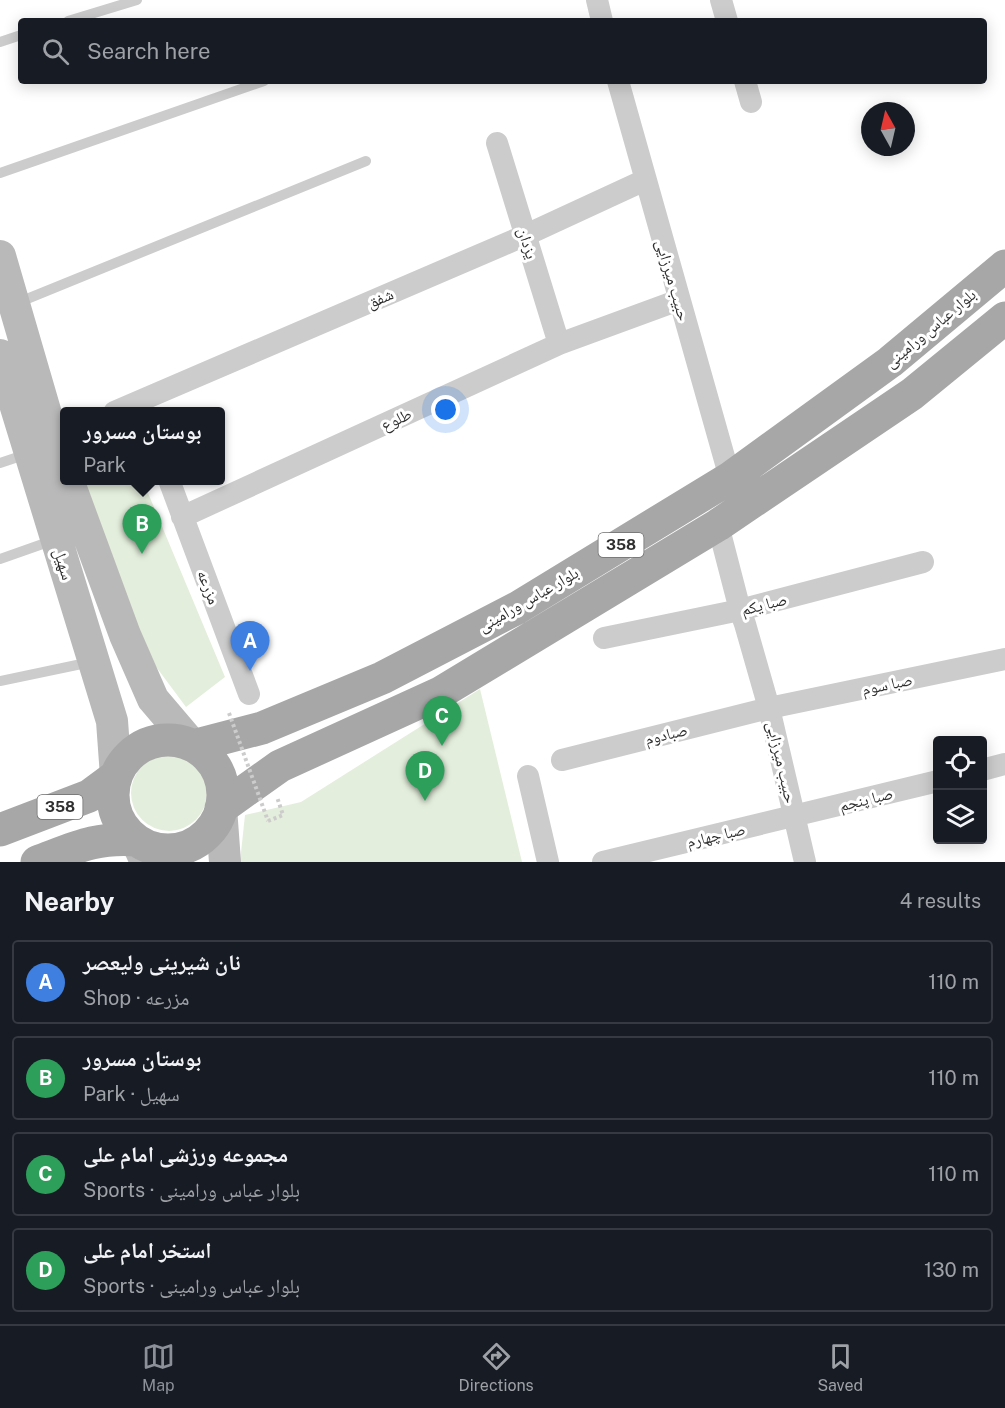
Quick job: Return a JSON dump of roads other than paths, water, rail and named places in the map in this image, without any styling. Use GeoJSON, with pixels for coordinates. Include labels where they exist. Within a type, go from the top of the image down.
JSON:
{"type":"FeatureCollection","features":[{"type":"Feature","properties":{"kind":"main road","name":"سهیل"},"geometry":{"type":"LineString","coordinates":[[0,256],[49,441],[56,539],[112,721],[116,776]]}},
{"type":"Feature","properties":{"kind":"main road","name":"بلوار عباس ورامینی"},"geometry":{"type":"LineString","coordinates":[[193,746],[262,728],[382,678],[517,608],[730,478],[890,362],[1005,266]]}},
{"type":"Feature","properties":{"kind":"main road","name":"بلوار عباس ورامینی"},"geometry":{"type":"LineString","coordinates":[[221,808],[280,766],[440,693],[718,525],[912,394],[1005,318]]}},
{"type":"Feature","properties":{"kind":"main road","name":"سهیل"},"geometry":{"type":"LineString","coordinates":[[0,355],[60,461]]}},
{"type":"Feature","properties":{"kind":"main road","name":"سهیل"},"geometry":{"type":"LineString","coordinates":[[70,485],[125,635],[153,699],[193,746]]}},
{"type":"Feature","properties":{"kind":"main road"},"geometry":{"type":"LineString","coordinates":[[221,808],[214,824],[202,837],[187,846],[170,849],[152,847],[141,851],[123,827],[115,811],[112,793],[116,776],[125,760],[139,747],[157,741],[175,740],[193,746],[208,757],[218,772],[222,790],[225,862]]}},
{"type":"Feature","properties":{"kind":"main road","name":"358"},"geometry":{"type":"LineString","coordinates":[[0,830],[89,796],[116,776]]}},
{"type":"Feature","properties":{"kind":"main road","name":"358"},"geometry":{"type":"LineString","coordinates":[[37,862],[92,841],[115,838],[141,851]]}},
{"type":"Feature","properties":{"kind":"street"},"geometry":{"type":"LineString","coordinates":[[597,0],[601,18]]}},
{"type":"Feature","properties":{"kind":"street"},"geometry":{"type":"LineString","coordinates":[[721,0],[726,18]]}},
{"type":"Feature","properties":{"kind":"street","name":"حبیب میرزایی"},"geometry":{"type":"LineString","coordinates":[[619,84],[730,478]]}},
{"type":"Feature","properties":{"kind":"street","name":"یزدان"},"geometry":{"type":"LineString","coordinates":[[497,143],[559,344]]}},
{"type":"Feature","properties":{"kind":"street","name":"شفق"},"geometry":{"type":"LineString","coordinates":[[141,406],[526,236],[645,180]]}},
{"type":"Feature","properties":{"kind":"street","name":"طلوع"},"geometry":{"type":"LineString","coordinates":[[182,517],[559,344],[679,300]]}},
{"type":"Feature","properties":{"kind":"street","name":"مزرعه"},"geometry":{"type":"LineString","coordinates":[[171,485],[249,694]]}},
{"type":"Feature","properties":{"kind":"street","name":"حبیب میرزایی"},"geometry":{"type":"LineString","coordinates":[[718,525],[740,610],[770,708],[805,862]]}},
{"type":"Feature","properties":{"kind":"street","name":"صبا یکم"},"geometry":{"type":"LineString","coordinates":[[604,638],[740,610],[923,562]]}},
{"type":"Feature","properties":{"kind":"street","name":"صبا سوم"},"geometry":{"type":"LineString","coordinates":[[770,708],[1005,659]]}},
{"type":"Feature","properties":{"kind":"street","name":"صبادوم"},"geometry":{"type":"LineString","coordinates":[[562,760],[770,708]]}},
{"type":"Feature","properties":{"kind":"street"},"geometry":{"type":"LineString","coordinates":[[987,769],[1005,764]]}},
{"type":"Feature","properties":{"kind":"street"},"geometry":{"type":"LineString","coordinates":[[528,776],[548,862]]}},
{"type":"Feature","properties":{"kind":"street","name":"صبا پنجم"},"geometry":{"type":"LineString","coordinates":[[795,816],[933,782]]}},
{"type":"Feature","properties":{"kind":"street","name":"صبا چهارم"},"geometry":{"type":"LineString","coordinates":[[603,862],[795,816]]}},
{"type":"Feature","properties":{"kind":"lane"},"geometry":{"type":"LineString","coordinates":[[78,18],[137,0]]}},
{"type":"Feature","properties":{"kind":"lane"},"geometry":{"type":"LineString","coordinates":[[0,42],[18,36]]}},
{"type":"Feature","properties":{"kind":"lane"},"geometry":{"type":"LineString","coordinates":[[0,173],[255,84]]}},
{"type":"Feature","properties":{"kind":"lane"},"geometry":{"type":"LineString","coordinates":[[14,304],[366,161]]}},
{"type":"Feature","properties":{"kind":"lane"},"geometry":{"type":"LineString","coordinates":[[0,463],[49,441]]}},
{"type":"Feature","properties":{"kind":"lane"},"geometry":{"type":"LineString","coordinates":[[0,559],[56,539]]}},
{"type":"Feature","properties":{"kind":"lane"},"geometry":{"type":"LineString","coordinates":[[0,681],[94,661]]}},
{"type":"Feature","properties":{"kind":"place","name":"بوستان مسرور"},"geometry":{"type":"Point","coordinates":[142,554]}},
{"type":"Feature","properties":{"kind":"place","name":"نان شیرینی ولیعصر"},"geometry":{"type":"Point","coordinates":[250,671]}},
{"type":"Feature","properties":{"kind":"place","name":"مجموعه ورزشی امام علی"},"geometry":{"type":"Point","coordinates":[442,746]}},
{"type":"Feature","properties":{"kind":"place","name":"استخر امام علی"},"geometry":{"type":"Point","coordinates":[425,801]}}]}
